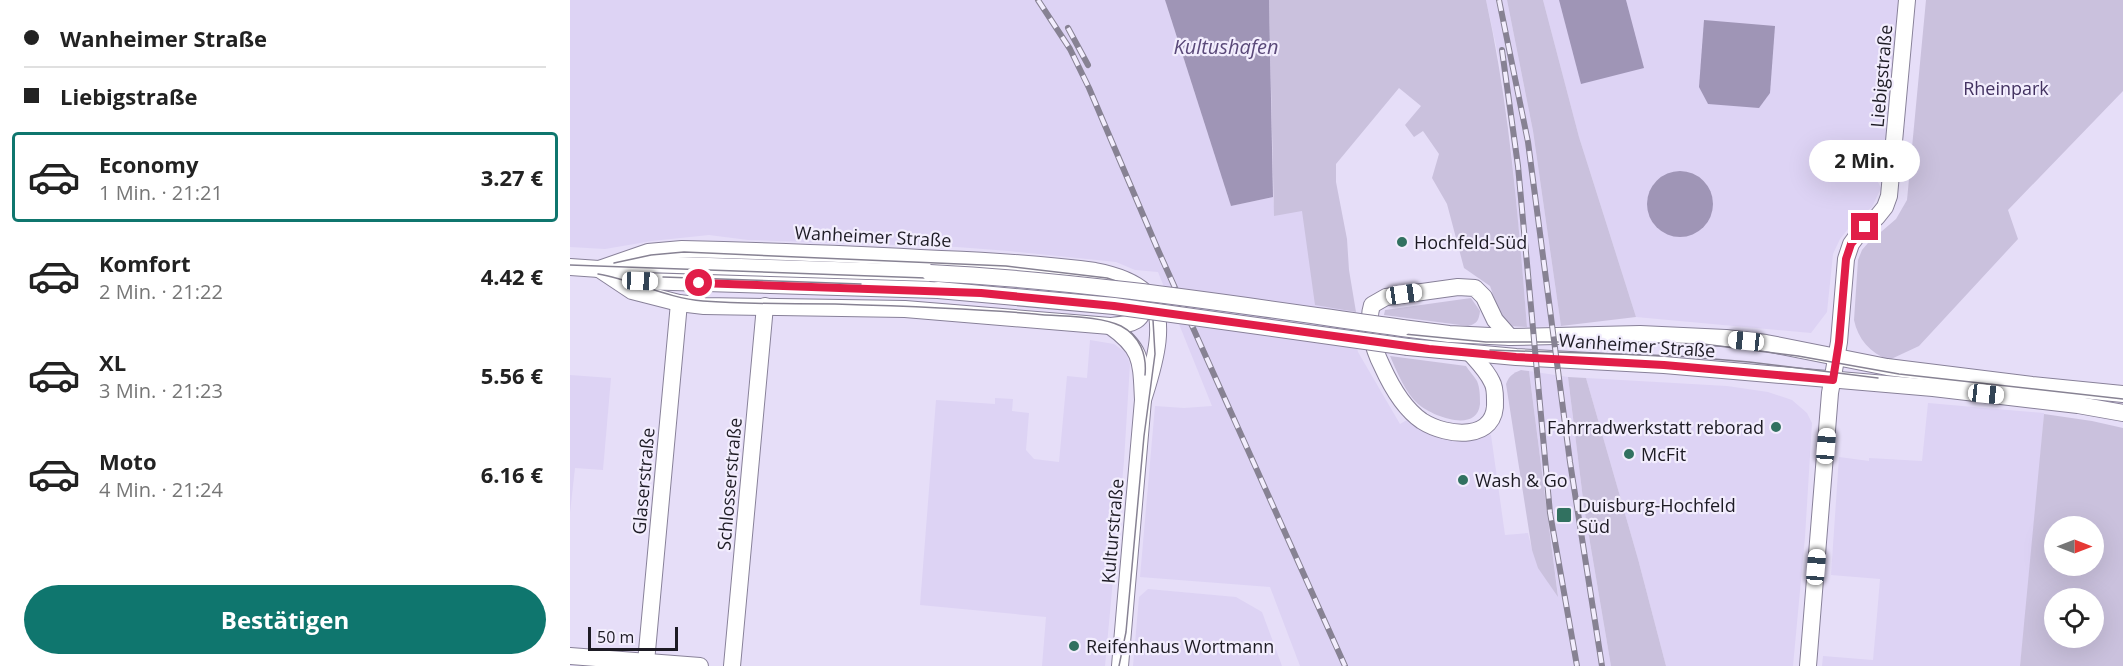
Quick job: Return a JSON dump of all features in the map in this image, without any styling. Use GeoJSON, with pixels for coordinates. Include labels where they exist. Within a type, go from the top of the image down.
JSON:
{"type":"FeatureCollection","features":[{"type":"Feature","properties":{"kind":"street","name":"Liebigstraße"},"geometry":{"type":"LineString","coordinates":[[1808,666],[1830,393],[1838,356],[1846,259],[1858,233],[1877,217],[1885,207],[1889,196],[1907,0]]}},
{"type":"Feature","properties":{"kind":"street","name":"Wanheimer Straße"},"geometry":{"type":"LineString","coordinates":[[682,249],[1002,262],[1096,272],[1118,277],[1143,290],[1145,306],[1140,318],[1131,324],[1110,326],[905,309],[704,306],[679,303],[632,291],[599,269],[648,252],[682,249]]}},
{"type":"Feature","properties":{"kind":"street","name":"Wanheimer Straße"},"geometry":{"type":"LineString","coordinates":[[570,267],[599,269],[646,264],[981,276],[1115,288],[1402,328],[1473,335],[1510,338],[1619,334],[1686,336],[1766,343],[1887,367],[2123,394]]}},
{"type":"Feature","properties":{"kind":"street","name":"Wanheimer Straße"},"geometry":{"type":"LineString","coordinates":[[599,269],[640,281],[938,290],[1114,306],[1470,353],[1664,365],[1833,380],[2031,399],[2123,413]]}},
{"type":"Feature","properties":{"kind":"street"},"geometry":{"type":"LineString","coordinates":[[1470,353],[1493,384],[1495,413],[1487,425],[1482,429],[1462,432],[1446,430],[1423,421],[1412,412],[1391,387],[1377,356],[1369,314],[1372,304],[1386,297],[1462,287],[1478,290],[1495,320],[1510,338]]}},
{"type":"Feature","properties":{"kind":"street"},"geometry":{"type":"LineString","coordinates":[[1143,290],[1154,306],[1158,328],[1153,369],[1143,400]]}},
{"type":"Feature","properties":{"kind":"street","name":"Glaserstraße"},"geometry":{"type":"LineString","coordinates":[[646,662],[679,303]]}},
{"type":"Feature","properties":{"kind":"street","name":"Schlosserstraße"},"geometry":{"type":"LineString","coordinates":[[732,666],[765,306]]}},
{"type":"Feature","properties":{"kind":"street"},"geometry":{"type":"LineString","coordinates":[[1473,335],[1484,323],[1488,309]]}},
{"type":"Feature","properties":{"kind":"street"},"geometry":{"type":"LineString","coordinates":[[1110,326],[1128,338],[1137,351],[1142,370],[1143,400]]}},
{"type":"Feature","properties":{"kind":"street"},"geometry":{"type":"LineString","coordinates":[[1493,384],[1502,367],[1516,357]]}},
{"type":"Feature","properties":{"kind":"street","name":"Kulturstraße"},"geometry":{"type":"LineString","coordinates":[[1120,666],[1143,400]]}},
{"type":"Feature","properties":{"kind":"street"},"geometry":{"type":"LineString","coordinates":[[570,656],[697,666]]}},
{"type":"Feature","properties":{"kind":"shaded area"},"geometry":{"type":"Polygon","coordinates":[[[570,0],[1165,0],[1231,206],[1273,197],[1275,216],[1324,57],[1347,309],[1358,352],[1400,424],[1407,420],[1441,438],[1491,435],[1505,535],[1528,533],[1532,550],[1558,595],[1529,371],[1568,377],[1584,507],[1611,666],[1300,666],[1270,587],[1140,577],[1155,406],[1184,408],[1212,406],[1158,272],[1135,270],[1116,262],[1009,251],[957,247],[748,240],[709,235],[605,249],[570,247],[570,0]]]}},
{"type":"Feature","properties":{"kind":"shaded area"},"geometry":{"type":"Polygon","coordinates":[[[1486,0],[1507,0],[1533,131],[1561,326],[1527,327],[1510,133],[1500,64],[1486,0]]]}},
{"type":"Feature","properties":{"kind":"shaded area"},"geometry":{"type":"Polygon","coordinates":[[[1543,0],[1900,0],[1887,156],[1875,165],[1860,163],[1859,176],[1876,178],[1881,188],[1872,207],[1852,224],[1840,239],[1833,254],[1827,312],[1811,333],[1636,317],[1579,137],[1543,0]]]}},
{"type":"Feature","properties":{"kind":"shaded area"},"geometry":{"type":"Polygon","coordinates":[[[1090,340],[1114,344],[1126,353],[1130,364],[1124,461],[1105,666],[1042,666],[1046,617],[920,605],[936,400],[995,404],[995,398],[1013,399],[1012,411],[1029,413],[1026,450],[1034,459],[1059,462],[1067,376],[1087,378],[1090,340]]]}},
{"type":"Feature","properties":{"kind":"shaded area"},"geometry":{"type":"Polygon","coordinates":[[[570,375],[611,378],[603,470],[575,468],[570,513],[570,375]]]}},
{"type":"Feature","properties":{"kind":"shaded area"},"geometry":{"type":"Polygon","coordinates":[[[1586,378],[1727,386],[1768,392],[1792,400],[1807,413],[1812,423],[1805,537],[1793,666],[1666,666],[1586,378]]]}},
{"type":"Feature","properties":{"kind":"shaded area"},"geometry":{"type":"Polygon","coordinates":[[[1928,403],[2044,413],[2033,551],[2020,666],[1822,666],[1823,656],[1873,660],[1880,579],[1831,575],[1839,457],[1869,461],[1869,458],[1922,461],[1928,403]]]}},
{"type":"Feature","properties":{"kind":"shaded area"},"geometry":{"type":"Polygon","coordinates":[[[1148,589],[1236,597],[1262,612],[1282,666],[1133,666],[1139,597],[1148,589]]]}},
{"type":"Feature","properties":{"kind":"green space"},"geometry":{"type":"Polygon","coordinates":[[[1269,0],[1486,0],[1507,122],[1527,327],[1506,326],[1490,286],[1464,268],[1447,204],[1432,178],[1439,154],[1423,131],[1414,137],[1405,125],[1421,106],[1399,88],[1336,164],[1336,182],[1347,239],[1349,270],[1356,312],[1315,305],[1302,211],[1274,216],[1269,0]]]}},
{"type":"Feature","properties":{"kind":"green space"},"geometry":{"type":"Polygon","coordinates":[[[1507,0],[1543,0],[1579,137],[1636,317],[1561,326],[1533,131],[1507,0]]]}},
{"type":"Feature","properties":{"kind":"green space","name":"Rheinpark"},"geometry":{"type":"Polygon","coordinates":[[[1926,0],[2123,0],[2123,91],[2008,210],[2018,239],[1919,346],[1889,360],[1871,349],[1862,339],[1856,327],[1854,320],[1858,260],[1868,243],[1896,219],[1907,200],[1926,0]]]}},
{"type":"Feature","properties":{"kind":"green space"},"geometry":{"type":"Polygon","coordinates":[[[1471,298],[1480,311],[1477,321],[1468,326],[1384,315],[1385,310],[1471,298]]]}},
{"type":"Feature","properties":{"kind":"green space"},"geometry":{"type":"Polygon","coordinates":[[[1390,356],[1466,366],[1479,387],[1480,404],[1477,413],[1471,418],[1453,420],[1425,409],[1409,394],[1390,356]]]}},
{"type":"Feature","properties":{"kind":"green space"},"geometry":{"type":"Polygon","coordinates":[[[1521,370],[1529,371],[1558,597],[1538,568],[1532,550],[1506,384],[1512,375],[1521,370]]]}},
{"type":"Feature","properties":{"kind":"green space"},"geometry":{"type":"Polygon","coordinates":[[[1568,377],[1586,378],[1666,666],[1611,666],[1584,507],[1568,377]]]}},
{"type":"Feature","properties":{"kind":"green space"},"geometry":{"type":"Polygon","coordinates":[[[2044,414],[2123,428],[2123,666],[2020,666],[2044,414]]]}},
{"type":"Feature","properties":{"kind":"water","name":"Kultushafen"},"geometry":{"type":"Polygon","coordinates":[[[1165,0],[1269,0],[1273,197],[1231,206],[1165,0]]]}},
{"type":"Feature","properties":{"kind":"water"},"geometry":{"type":"Polygon","coordinates":[[[1559,0],[1626,0],[1644,68],[1581,84],[1559,0]]]}},
{"type":"Feature","properties":{"kind":"water"},"geometry":{"type":"Polygon","coordinates":[[[1704,20],[1775,26],[1770,93],[1759,108],[1708,104],[1699,87],[1704,20]]]}},
{"type":"Feature","properties":{"kind":"water"},"geometry":{"type":"Polygon","coordinates":[[[1680,171],[1693,174],[1703,181],[1710,191],[1713,204],[1710,217],[1703,227],[1693,234],[1680,237],[1667,234],[1657,227],[1650,217],[1647,204],[1650,191],[1657,181],[1667,174],[1680,171]]]}},
{"type":"Feature","properties":{"kind":"tram line"},"geometry":{"type":"LineString","coordinates":[[614,263],[651,255],[684,252],[1006,266],[1107,278],[1128,285],[1138,292],[1148,303],[1153,320],[1155,354],[1144,436],[1126,632],[1119,666]]}},
{"type":"Feature","properties":{"kind":"tram line"},"geometry":{"type":"LineString","coordinates":[[570,265],[980,280],[1114,293],[1404,334],[1486,342],[1703,344],[1798,356],[1899,374],[2123,399]]}},
{"type":"Feature","properties":{"kind":"tram line"},"geometry":{"type":"LineString","coordinates":[[598,274],[676,296],[703,301],[935,307],[1102,320],[1121,326],[1133,335],[1143,353],[1145,375]]}},
{"type":"Feature","properties":{"kind":"tram line"},"geometry":{"type":"LineString","coordinates":[[663,277],[861,284]]}},
{"type":"Feature","properties":{"kind":"tram line"},"geometry":{"type":"LineString","coordinates":[[945,287],[1037,295]]}},
{"type":"Feature","properties":{"kind":"tram line"},"geometry":{"type":"LineString","coordinates":[[1490,350],[1678,356],[1878,378]]}},
{"type":"Feature","properties":{"kind":"railway"},"geometry":{"type":"LineString","coordinates":[[1038,0],[1070,49],[1089,88],[1158,250],[1345,666]]}},
{"type":"Feature","properties":{"kind":"railway"},"geometry":{"type":"LineString","coordinates":[[1499,0],[1528,142],[1570,462],[1602,666]]}},
{"type":"Feature","properties":{"kind":"railway"},"geometry":{"type":"LineString","coordinates":[[1068,28],[1088,65]]}},
{"type":"Feature","properties":{"kind":"railway"},"geometry":{"type":"LineString","coordinates":[[1502,50],[1518,166],[1550,513],[1577,666]]}},
{"type":"Feature","properties":{"kind":"place","name":"Hochfeld-Süd"},"geometry":{"type":"Point","coordinates":[1402,242]}},
{"type":"Feature","properties":{"kind":"place","name":"Fahrradwerkstatt reborad"},"geometry":{"type":"Point","coordinates":[1776,427]}},
{"type":"Feature","properties":{"kind":"place","name":"McFit"},"geometry":{"type":"Point","coordinates":[1629,454]}},
{"type":"Feature","properties":{"kind":"place","name":"Wash & Go"},"geometry":{"type":"Point","coordinates":[1463,480]}},
{"type":"Feature","properties":{"kind":"place","name":"Duisburg-Hochfeld Süd"},"geometry":{"type":"Point","coordinates":[1564,515]}},
{"type":"Feature","properties":{"kind":"place","name":"Reifenhaus Wortmann"},"geometry":{"type":"Point","coordinates":[1074,646]}},
{"type":"Feature","properties":{"kind":"route"},"geometry":{"type":"LineString","coordinates":[[699,283],[981,293],[1114,306],[1429,349],[1516,357],[1664,365],[1833,380],[1838,356],[1846,259],[1851,244],[1865,227]]}}]}
